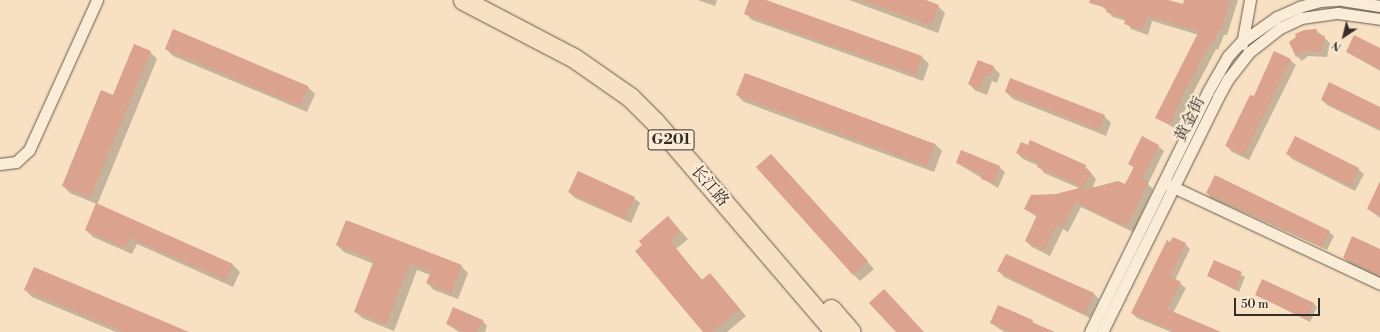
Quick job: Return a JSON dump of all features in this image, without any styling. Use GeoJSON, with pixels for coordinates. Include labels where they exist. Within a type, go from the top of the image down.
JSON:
{"type":"FeatureCollection","features":[{"type":"Feature","properties":{"kind":"highway","name":"长江路"},"geometry":{"type":"LineString","coordinates":[[463,0],[574,58],[630,98],[655,122],[835,332]]}},
{"type":"Feature","properties":{"kind":"highway","name":"长江路"},"geometry":{"type":"LineString","coordinates":[[490,0],[580,47],[610,65],[639,89],[662,112],[851,332]]}},
{"type":"Feature","properties":{"kind":"street"},"geometry":{"type":"LineString","coordinates":[[0,164],[16,162],[29,150],[97,0]]}},
{"type":"Feature","properties":{"kind":"street"},"geometry":{"type":"LineString","coordinates":[[1248,53],[1240,42],[1250,0]]}},
{"type":"Feature","properties":{"kind":"street","name":"黄金街"},"geometry":{"type":"LineString","coordinates":[[1090,332],[1218,71],[1240,42],[1277,17],[1299,7],[1337,0]]}},
{"type":"Feature","properties":{"kind":"street"},"geometry":{"type":"LineString","coordinates":[[1342,0],[1361,1],[1380,6]]}},
{"type":"Feature","properties":{"kind":"street"},"geometry":{"type":"LineString","coordinates":[[1353,14],[1361,1]]}},
{"type":"Feature","properties":{"kind":"street","name":"黄金街"},"geometry":{"type":"LineString","coordinates":[[1102,332],[1228,79],[1248,53],[1280,28],[1300,18],[1318,14],[1353,14],[1380,19]]}},
{"type":"Feature","properties":{"kind":"street"},"geometry":{"type":"LineString","coordinates":[[1163,182],[1380,284]]}},
{"type":"Feature","properties":{"kind":"building"},"geometry":{"type":"Polygon","coordinates":[[[749,0],[766,0],[922,56],[916,75],[744,14],[749,0]]]}},
{"type":"Feature","properties":{"kind":"building"},"geometry":{"type":"Polygon","coordinates":[[[862,0],[926,0],[939,5],[931,26],[862,0]]]}},
{"type":"Feature","properties":{"kind":"building"},"geometry":{"type":"Polygon","coordinates":[[[1090,0],[1168,0],[1183,4],[1184,0],[1230,0],[1221,30],[1218,30],[1213,45],[1210,44],[1185,91],[1170,125],[1155,118],[1199,31],[1147,16],[1143,30],[1124,24],[1126,18],[1106,12],[1107,8],[1089,3],[1090,0]]]}},
{"type":"Feature","properties":{"kind":"building"},"geometry":{"type":"Polygon","coordinates":[[[173,29],[308,86],[300,106],[165,49],[173,29]]]}},
{"type":"Feature","properties":{"kind":"building"},"geometry":{"type":"Polygon","coordinates":[[[1317,29],[1316,34],[1325,36],[1322,52],[1303,51],[1296,57],[1289,42],[1296,37],[1295,34],[1304,30],[1317,29]]]}},
{"type":"Feature","properties":{"kind":"building"},"geometry":{"type":"Polygon","coordinates":[[[1354,35],[1380,48],[1380,69],[1346,52],[1354,35]]]}},
{"type":"Feature","properties":{"kind":"building"},"geometry":{"type":"Polygon","coordinates":[[[134,44],[151,51],[90,198],[62,186],[101,90],[113,95],[134,44]]]}},
{"type":"Feature","properties":{"kind":"building"},"geometry":{"type":"Polygon","coordinates":[[[1274,51],[1291,59],[1244,155],[1225,146],[1250,95],[1254,96],[1274,51]]]}},
{"type":"Feature","properties":{"kind":"building"},"geometry":{"type":"Polygon","coordinates":[[[978,60],[994,66],[990,76],[985,75],[980,89],[968,84],[978,60]]]}},
{"type":"Feature","properties":{"kind":"building"},"geometry":{"type":"Polygon","coordinates":[[[745,73],[935,144],[927,166],[736,95],[745,73]]]}},
{"type":"Feature","properties":{"kind":"building"},"geometry":{"type":"Polygon","coordinates":[[[1010,78],[1105,115],[1099,130],[1005,92],[1010,78]]]}},
{"type":"Feature","properties":{"kind":"building"},"geometry":{"type":"Polygon","coordinates":[[[1329,82],[1380,107],[1380,129],[1321,100],[1329,82]]]}},
{"type":"Feature","properties":{"kind":"building"},"geometry":{"type":"Polygon","coordinates":[[[1142,136],[1159,145],[1142,179],[1148,182],[1127,227],[1075,202],[1063,227],[1057,224],[1044,250],[1025,241],[1037,215],[1024,209],[1031,195],[1056,194],[1083,187],[1037,167],[1039,163],[1016,153],[1021,142],[1028,145],[1030,140],[1086,165],[1084,169],[1091,172],[1083,190],[1118,181],[1125,184],[1134,167],[1128,164],[1142,136]]]}},
{"type":"Feature","properties":{"kind":"building"},"geometry":{"type":"Polygon","coordinates":[[[1295,136],[1359,168],[1350,186],[1286,154],[1295,136]]]}},
{"type":"Feature","properties":{"kind":"building"},"geometry":{"type":"Polygon","coordinates":[[[961,150],[1000,166],[993,183],[981,179],[983,174],[956,163],[961,150]]]}},
{"type":"Feature","properties":{"kind":"building"},"geometry":{"type":"Polygon","coordinates":[[[771,154],[868,261],[853,275],[756,167],[771,154]]]}},
{"type":"Feature","properties":{"kind":"building"},"geometry":{"type":"Polygon","coordinates":[[[578,171],[635,197],[625,219],[568,192],[578,171]]]}},
{"type":"Feature","properties":{"kind":"building"},"geometry":{"type":"Polygon","coordinates":[[[1215,175],[1330,231],[1322,247],[1206,193],[1215,175]]]}},
{"type":"Feature","properties":{"kind":"building"},"geometry":{"type":"Polygon","coordinates":[[[1380,181],[1380,215],[1367,209],[1380,181]]]}},
{"type":"Feature","properties":{"kind":"building"},"geometry":{"type":"Polygon","coordinates":[[[96,203],[233,264],[226,280],[130,238],[125,248],[85,230],[96,203]]]}},
{"type":"Feature","properties":{"kind":"building"},"geometry":{"type":"Polygon","coordinates":[[[668,216],[681,232],[670,241],[702,280],[710,273],[740,309],[712,332],[703,332],[635,251],[642,245],[639,241],[668,216]]]}},
{"type":"Feature","properties":{"kind":"building"},"geometry":{"type":"Polygon","coordinates":[[[346,220],[462,265],[451,293],[426,283],[431,272],[410,263],[386,324],[354,312],[374,260],[336,245],[346,220]]]}},
{"type":"Feature","properties":{"kind":"building"},"geometry":{"type":"Polygon","coordinates":[[[1352,236],[1380,249],[1380,275],[1343,258],[1352,236]]]}},
{"type":"Feature","properties":{"kind":"building"},"geometry":{"type":"Polygon","coordinates":[[[1173,237],[1186,243],[1170,276],[1181,282],[1167,309],[1221,332],[1176,332],[1131,313],[1167,240],[1170,242],[1173,237]]]}},
{"type":"Feature","properties":{"kind":"building"},"geometry":{"type":"Polygon","coordinates":[[[1006,254],[1094,293],[1085,314],[997,271],[1006,254]]]}},
{"type":"Feature","properties":{"kind":"building"},"geometry":{"type":"Polygon","coordinates":[[[1214,260],[1242,272],[1235,289],[1207,276],[1214,260]]]}},
{"type":"Feature","properties":{"kind":"building"},"geometry":{"type":"Polygon","coordinates":[[[34,267],[189,332],[124,332],[24,290],[34,267]]]}},
{"type":"Feature","properties":{"kind":"building"},"geometry":{"type":"Polygon","coordinates":[[[1262,279],[1314,303],[1306,319],[1255,295],[1262,279]]]}},
{"type":"Feature","properties":{"kind":"building"},"geometry":{"type":"Polygon","coordinates":[[[884,289],[924,332],[896,332],[869,303],[884,289]]]}},
{"type":"Feature","properties":{"kind":"building"},"geometry":{"type":"Polygon","coordinates":[[[998,305],[1033,320],[1032,323],[1055,332],[1011,332],[990,323],[998,305]]]}},
{"type":"Feature","properties":{"kind":"building"},"geometry":{"type":"Polygon","coordinates":[[[453,307],[483,320],[477,332],[464,332],[446,324],[453,307]]]}}]}
